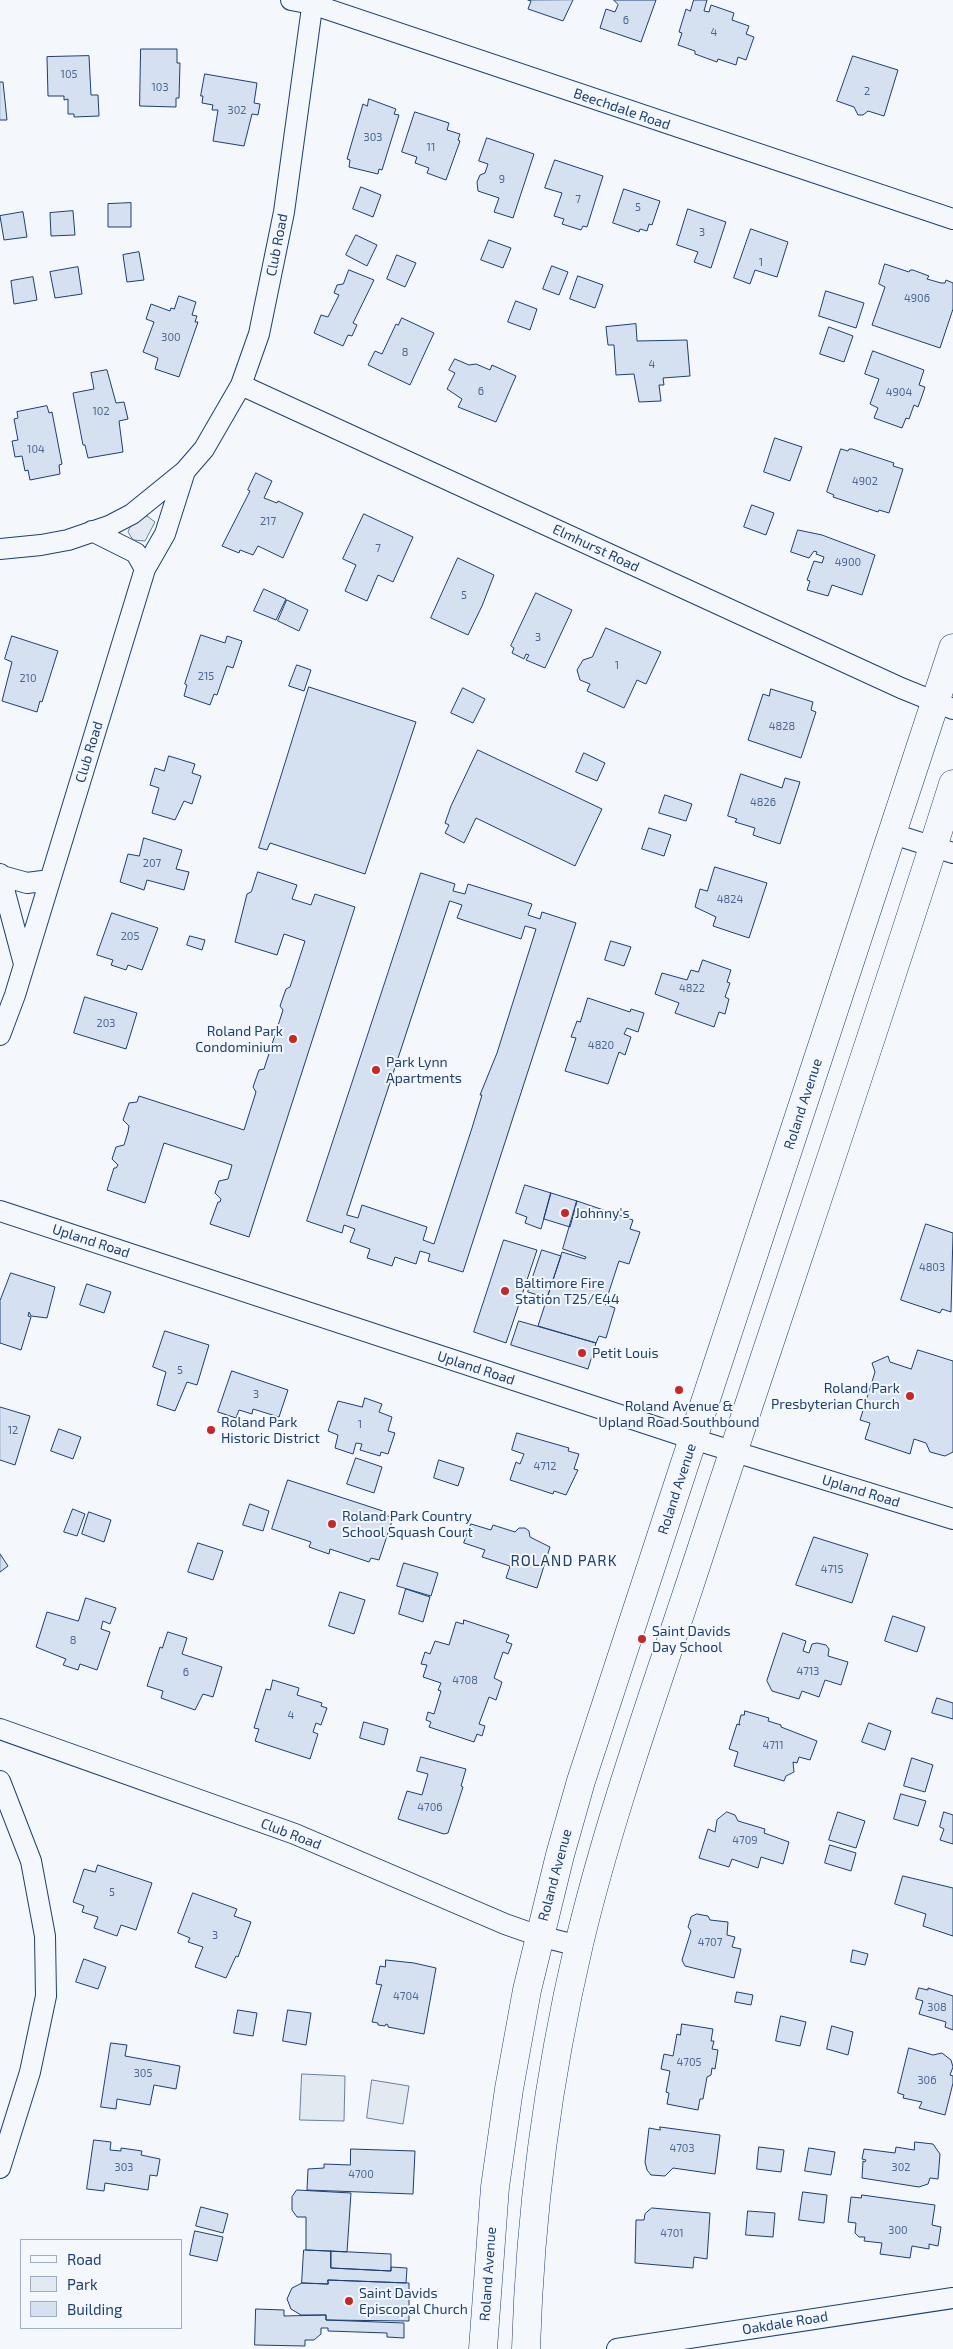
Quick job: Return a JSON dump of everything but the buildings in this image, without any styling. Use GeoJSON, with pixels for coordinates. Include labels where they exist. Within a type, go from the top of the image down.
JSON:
{"type":"FeatureCollection","features":[{"type":"Feature","properties":{"kind":"main road","name":"Roland Avenue"},"geometry":{"type":"LineString","coordinates":[[483,2349],[501,2141],[517,2039],[539,1936],[581,1781],[892,834],[944,706],[953,648]]}},
{"type":"Feature","properties":{"kind":"main road"},"geometry":{"type":"LineString","coordinates":[[526,2349],[531,2241],[539,2170],[557,2050],[579,1946],[616,1814],[734,1452],[943,850],[953,784]]}},
{"type":"Feature","properties":{"kind":"street","name":"Beechdale Road"},"geometry":{"type":"LineString","coordinates":[[291,0],[312,2],[953,220]]}},
{"type":"Feature","properties":{"kind":"street","name":"Club Road"},"geometry":{"type":"LineString","coordinates":[[92,531],[132,514],[185,471],[204,449],[241,385],[259,334],[284,212],[312,2]]}},
{"type":"Feature","properties":{"kind":"street","name":"Elmhurst Road"},"geometry":{"type":"LineString","coordinates":[[241,385],[944,706]]}},
{"type":"Feature","properties":{"kind":"street","name":"Club Road"},"geometry":{"type":"LineString","coordinates":[[0,1035],[24,964],[145,569],[165,534],[185,471]]}},
{"type":"Feature","properties":{"kind":"street"},"geometry":{"type":"LineString","coordinates":[[0,549],[68,540],[92,531],[136,553],[145,569]]}},
{"type":"Feature","properties":{"kind":"street"},"geometry":{"type":"LineString","coordinates":[[892,834],[943,850]]}},
{"type":"Feature","properties":{"kind":"street"},"geometry":{"type":"LineString","coordinates":[[1,875],[27,883],[50,880]]}},
{"type":"Feature","properties":{"kind":"street"},"geometry":{"type":"LineString","coordinates":[[1,875],[24,964]]}},
{"type":"Feature","properties":{"kind":"street","name":"Upland Road"},"geometry":{"type":"LineString","coordinates":[[0,1210],[693,1439],[953,1519]]}},
{"type":"Feature","properties":{"kind":"street","name":"Club Road"},"geometry":{"type":"LineString","coordinates":[[0,1729],[295,1834],[539,1936],[579,1946]]}},
{"type":"Feature","properties":{"kind":"street"},"geometry":{"type":"LineString","coordinates":[[0,1781],[31,1861],[45,1936],[46,1996],[30,2072],[1,2163]]}},
{"type":"Feature","properties":{"kind":"street","name":"Oakdale Road"},"geometry":{"type":"LineString","coordinates":[[617,2349],[953,2298]]}},
{"type":"Feature","properties":{"kind":"green space"},"geometry":{"type":"Polygon","coordinates":[[[147,516],[155,522],[145,541],[133,540],[128,532],[131,526],[140,518],[147,516]]]}},
{"type":"Feature","properties":{"kind":"green space"},"geometry":{"type":"Polygon","coordinates":[[[302,2074],[345,2076],[344,2121],[300,2120],[302,2074]]]}},
{"type":"Feature","properties":{"kind":"green space"},"geometry":{"type":"Polygon","coordinates":[[[372,2080],[409,2086],[403,2124],[367,2118],[372,2080]]]}},
{"type":"Feature","properties":{"kind":"place","name":"Roland Park Condominium"},"geometry":{"type":"Point","coordinates":[293,1039]}},
{"type":"Feature","properties":{"kind":"place","name":"Park Lynn Apartments"},"geometry":{"type":"Point","coordinates":[376,1070]}},
{"type":"Feature","properties":{"kind":"place","name":"Johnny's"},"geometry":{"type":"Point","coordinates":[565,1213]}},
{"type":"Feature","properties":{"kind":"place","name":"Baltimore Fire Station T25/E44"},"geometry":{"type":"Point","coordinates":[505,1291]}},
{"type":"Feature","properties":{"kind":"place","name":"Petit Louis"},"geometry":{"type":"Point","coordinates":[582,1353]}},
{"type":"Feature","properties":{"kind":"place","name":"Roland Avenue & Upland Road Southbound"},"geometry":{"type":"Point","coordinates":[679,1390]}},
{"type":"Feature","properties":{"kind":"place","name":"Roland Park Presbyterian Church"},"geometry":{"type":"Point","coordinates":[910,1396]}},
{"type":"Feature","properties":{"kind":"place","name":"Roland Park Historic District"},"geometry":{"type":"Point","coordinates":[211,1430]}},
{"type":"Feature","properties":{"kind":"place","name":"Roland Park Country School Squash Court"},"geometry":{"type":"Point","coordinates":[332,1524]}},
{"type":"Feature","properties":{"kind":"place","name":"Saint Davids Day School"},"geometry":{"type":"Point","coordinates":[642,1639]}},
{"type":"Feature","properties":{"kind":"place","name":"Saint Davids Episcopal Church"},"geometry":{"type":"Point","coordinates":[349,2301]}},
{"type":"Feature","properties":{"kind":"district","name":"ROLAND PARK"},"geometry":{"type":"Point","coordinates":[564,1561]}}]}
